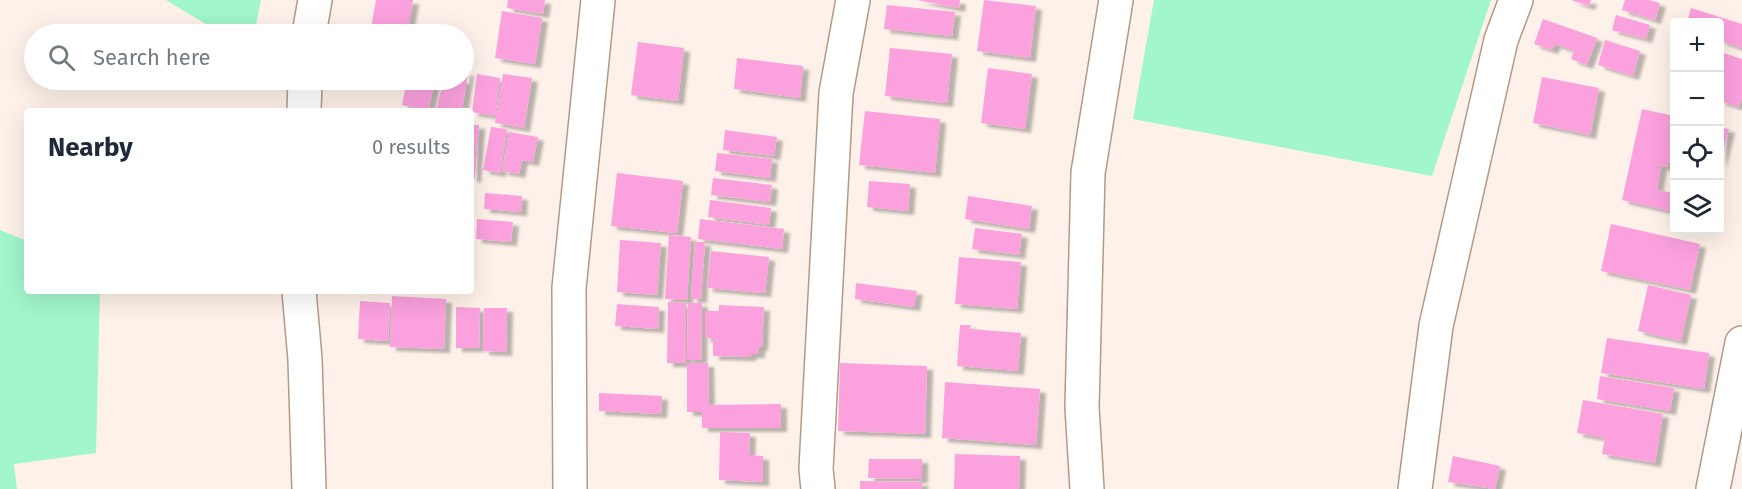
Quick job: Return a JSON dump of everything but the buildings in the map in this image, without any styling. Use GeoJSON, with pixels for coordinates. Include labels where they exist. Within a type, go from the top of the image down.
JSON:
{"type":"FeatureCollection","features":[{"type":"Feature","properties":{"kind":"street"},"geometry":{"type":"LineString","coordinates":[[311,24],[315,0]]}},
{"type":"Feature","properties":{"kind":"street"},"geometry":{"type":"LineString","coordinates":[[570,489],[569,288],[598,0]]}},
{"type":"Feature","properties":{"kind":"street"},"geometry":{"type":"LineString","coordinates":[[818,489],[816,469],[836,93],[853,0]]}},
{"type":"Feature","properties":{"kind":"street"},"geometry":{"type":"LineString","coordinates":[[1087,489],[1082,407],[1088,173],[1116,0]]}},
{"type":"Feature","properties":{"kind":"street"},"geometry":{"type":"LineString","coordinates":[[1415,489],[1436,326],[1501,40],[1516,0]]}},
{"type":"Feature","properties":{"kind":"street"},"geometry":{"type":"LineString","coordinates":[[304,108],[305,90]]}},
{"type":"Feature","properties":{"kind":"street"},"geometry":{"type":"LineString","coordinates":[[299,294],[305,359],[309,489]]}},
{"type":"Feature","properties":{"kind":"street"},"geometry":{"type":"LineString","coordinates":[[1713,489],[1742,343]]}},
{"type":"Feature","properties":{"kind":"green space"},"geometry":{"type":"Polygon","coordinates":[[[166,0],[261,0],[256,24],[206,24],[166,0]]]}},
{"type":"Feature","properties":{"kind":"green space"},"geometry":{"type":"Polygon","coordinates":[[[1154,0],[1491,0],[1432,176],[1133,119],[1154,0]]]}},
{"type":"Feature","properties":{"kind":"green space"},"geometry":{"type":"Polygon","coordinates":[[[0,230],[24,240],[24,294],[100,294],[96,453],[14,464],[17,489],[0,489],[0,230]]]}}]}
